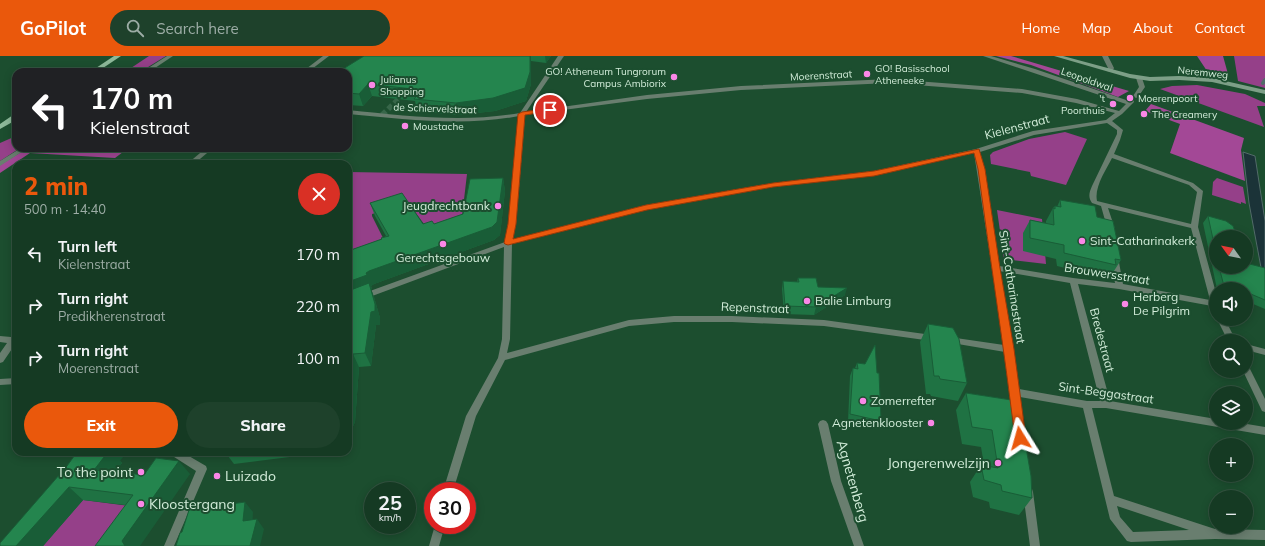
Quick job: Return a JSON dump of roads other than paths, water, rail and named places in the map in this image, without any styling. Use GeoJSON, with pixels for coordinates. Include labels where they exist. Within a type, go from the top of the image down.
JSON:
{"type":"FeatureCollection","features":[{"type":"Feature","properties":{"kind":"main road"},"geometry":{"type":"LineString","coordinates":[[100,68],[118,56]]}},
{"type":"Feature","properties":{"kind":"main road"},"geometry":{"type":"LineString","coordinates":[[0,121],[12,117]]}},
{"type":"Feature","properties":{"kind":"main road"},"geometry":{"type":"LineString","coordinates":[[0,127],[12,119]]}},
{"type":"Feature","properties":{"kind":"street"},"geometry":{"type":"LineString","coordinates":[[151,68],[170,56]]}},
{"type":"Feature","properties":{"kind":"street"},"geometry":{"type":"LineString","coordinates":[[310,68],[326,56]]}},
{"type":"Feature","properties":{"kind":"street"},"geometry":{"type":"LineString","coordinates":[[451,482],[471,416],[502,358],[506,339],[508,243],[512,224],[522,114],[561,56]]}},
{"type":"Feature","properties":{"kind":"street","name":"Leopoldwal"},"geometry":{"type":"LineString","coordinates":[[986,56],[1133,100]]}},
{"type":"Feature","properties":{"kind":"street","name":"Leopoldwal"},"geometry":{"type":"LineString","coordinates":[[1057,56],[1139,78]]}},
{"type":"Feature","properties":{"kind":"street"},"geometry":{"type":"LineString","coordinates":[[1105,56],[1111,68],[1110,71]]}},
{"type":"Feature","properties":{"kind":"street"},"geometry":{"type":"LineString","coordinates":[[1133,100],[1142,87],[1139,78]]}},
{"type":"Feature","properties":{"kind":"street","name":"Neremweg"},"geometry":{"type":"LineString","coordinates":[[1139,78],[1212,80],[1265,92]]}},
{"type":"Feature","properties":{"kind":"street","name":"Moerenstraat"},"geometry":{"type":"LineString","coordinates":[[522,114],[647,97],[741,88],[889,82],[1022,91],[1077,101],[1120,113]]}},
{"type":"Feature","properties":{"kind":"street","name":"Kielenstraat"},"geometry":{"type":"LineString","coordinates":[[352,301],[508,243],[646,207],[773,185],[874,173],[977,151],[1033,133],[1108,121],[1120,113],[1133,100]]}},
{"type":"Feature","properties":{"kind":"street","name":"de Schiervelstraat"},"geometry":{"type":"LineString","coordinates":[[352,112],[460,120],[504,118],[522,114]]}},
{"type":"Feature","properties":{"kind":"street"},"geometry":{"type":"LineString","coordinates":[[1108,121],[1120,130],[1120,134],[1116,146],[1102,168],[1092,193],[1094,202],[1194,227]]}},
{"type":"Feature","properties":{"kind":"street","name":"Sint-Catharinastraat"},"geometry":{"type":"LineString","coordinates":[[977,151],[1009,349],[1018,422]]}},
{"type":"Feature","properties":{"kind":"street"},"geometry":{"type":"LineString","coordinates":[[0,164],[19,152]]}},
{"type":"Feature","properties":{"kind":"street"},"geometry":{"type":"LineString","coordinates":[[195,160],[205,152]]}},
{"type":"Feature","properties":{"kind":"street"},"geometry":{"type":"LineString","coordinates":[[1110,155],[1191,184],[1200,191],[1194,227],[1209,283]]}},
{"type":"Feature","properties":{"kind":"street"},"geometry":{"type":"LineString","coordinates":[[1104,204],[1110,222],[1112,236]]}},
{"type":"Feature","properties":{"kind":"street"},"geometry":{"type":"LineString","coordinates":[[1114,250],[1119,286]]}},
{"type":"Feature","properties":{"kind":"street","name":"Brouwersstraat"},"geometry":{"type":"LineString","coordinates":[[995,268],[1074,281],[1119,286],[1209,305]]}},
{"type":"Feature","properties":{"kind":"street","name":"Bredestraat"},"geometry":{"type":"LineString","coordinates":[[1074,281],[1106,404]]}},
{"type":"Feature","properties":{"kind":"street","name":"Repenstraat"},"geometry":{"type":"LineString","coordinates":[[502,358],[629,323],[674,319],[732,319],[824,323],[1009,349]]}},
{"type":"Feature","properties":{"kind":"street"},"geometry":{"type":"LineString","coordinates":[[0,339],[12,338]]}},
{"type":"Feature","properties":{"kind":"street"},"geometry":{"type":"LineString","coordinates":[[0,360],[12,341]]}},
{"type":"Feature","properties":{"kind":"street"},"geometry":{"type":"LineString","coordinates":[[1253,349],[1265,352]]}},
{"type":"Feature","properties":{"kind":"street"},"geometry":{"type":"LineString","coordinates":[[1250,378],[1265,408]]}},
{"type":"Feature","properties":{"kind":"street"},"geometry":{"type":"LineString","coordinates":[[0,382],[12,381]]}},
{"type":"Feature","properties":{"kind":"street","name":"Sint-Beggastraat"},"geometry":{"type":"LineString","coordinates":[[1014,392],[1087,406],[1106,404],[1265,432]]}},
{"type":"Feature","properties":{"kind":"street"},"geometry":{"type":"LineString","coordinates":[[1087,406],[1115,519],[1131,537],[1215,534],[1265,535]]}},
{"type":"Feature","properties":{"kind":"street","name":"Agnetenberg"},"geometry":{"type":"LineString","coordinates":[[823,424],[836,481],[859,546]]}},
{"type":"Feature","properties":{"kind":"street"},"geometry":{"type":"LineString","coordinates":[[169,546],[202,469],[181,456]]}},
{"type":"Feature","properties":{"kind":"street"},"geometry":{"type":"LineString","coordinates":[[1027,484],[1035,546]]}},
{"type":"Feature","properties":{"kind":"street"},"geometry":{"type":"LineString","coordinates":[[1110,499],[1209,532]]}},
{"type":"Feature","properties":{"kind":"street"},"geometry":{"type":"LineString","coordinates":[[434,546],[437,534]]}},
{"type":"Feature","properties":{"kind":"water"},"geometry":{"type":"Polygon","coordinates":[[[1243,152],[1255,156],[1265,221],[1265,289],[1249,203],[1243,152]]]}},
{"type":"Feature","properties":{"kind":"tunnel"},"geometry":{"type":"LineString","coordinates":[[382,115],[406,92]]}},
{"type":"Feature","properties":{"kind":"place","name":"GO! Basisschool Atheneeke"},"geometry":{"type":"Point","coordinates":[867,74]}},
{"type":"Feature","properties":{"kind":"place","name":"GO! Atheneum Tungrorum Campus Ambiorix"},"geometry":{"type":"Point","coordinates":[674,77]}},
{"type":"Feature","properties":{"kind":"place","name":"Julianus Shopping"},"geometry":{"type":"Point","coordinates":[372,85]}},
{"type":"Feature","properties":{"kind":"place","name":"Moerenpoort"},"geometry":{"type":"Point","coordinates":[1130,98]}},
{"type":"Feature","properties":{"kind":"place","name":"'t Poorthuis"},"geometry":{"type":"Point","coordinates":[1113,104]}},
{"type":"Feature","properties":{"kind":"place","name":"The Creamery"},"geometry":{"type":"Point","coordinates":[1144,114]}},
{"type":"Feature","properties":{"kind":"place","name":"Moustache"},"geometry":{"type":"Point","coordinates":[405,126]}},
{"type":"Feature","properties":{"kind":"place","name":"Jeugdrechtbank"},"geometry":{"type":"Point","coordinates":[498,206]}},
{"type":"Feature","properties":{"kind":"place","name":"Sint-Catharinakerk"},"geometry":{"type":"Point","coordinates":[1082,241]}},
{"type":"Feature","properties":{"kind":"place","name":"Gerechtsgebouw"},"geometry":{"type":"Point","coordinates":[443,244]}},
{"type":"Feature","properties":{"kind":"place","name":"Balie Limburg"},"geometry":{"type":"Point","coordinates":[807,301]}},
{"type":"Feature","properties":{"kind":"place","name":"Herberg De Pilgrim"},"geometry":{"type":"Point","coordinates":[1125,304]}},
{"type":"Feature","properties":{"kind":"place","name":"Zomerrefter"},"geometry":{"type":"Point","coordinates":[863,401]}},
{"type":"Feature","properties":{"kind":"place","name":"Agnetenklooster"},"geometry":{"type":"Point","coordinates":[931,423]}},
{"type":"Feature","properties":{"kind":"place","name":"Jongerenwelzijn"},"geometry":{"type":"Point","coordinates":[998,463]}},
{"type":"Feature","properties":{"kind":"place","name":"To the point"},"geometry":{"type":"Point","coordinates":[141,472]}},
{"type":"Feature","properties":{"kind":"place","name":"Luizado"},"geometry":{"type":"Point","coordinates":[217,476]}},
{"type":"Feature","properties":{"kind":"place","name":"Kloostergang"},"geometry":{"type":"Point","coordinates":[141,504]}}]}
